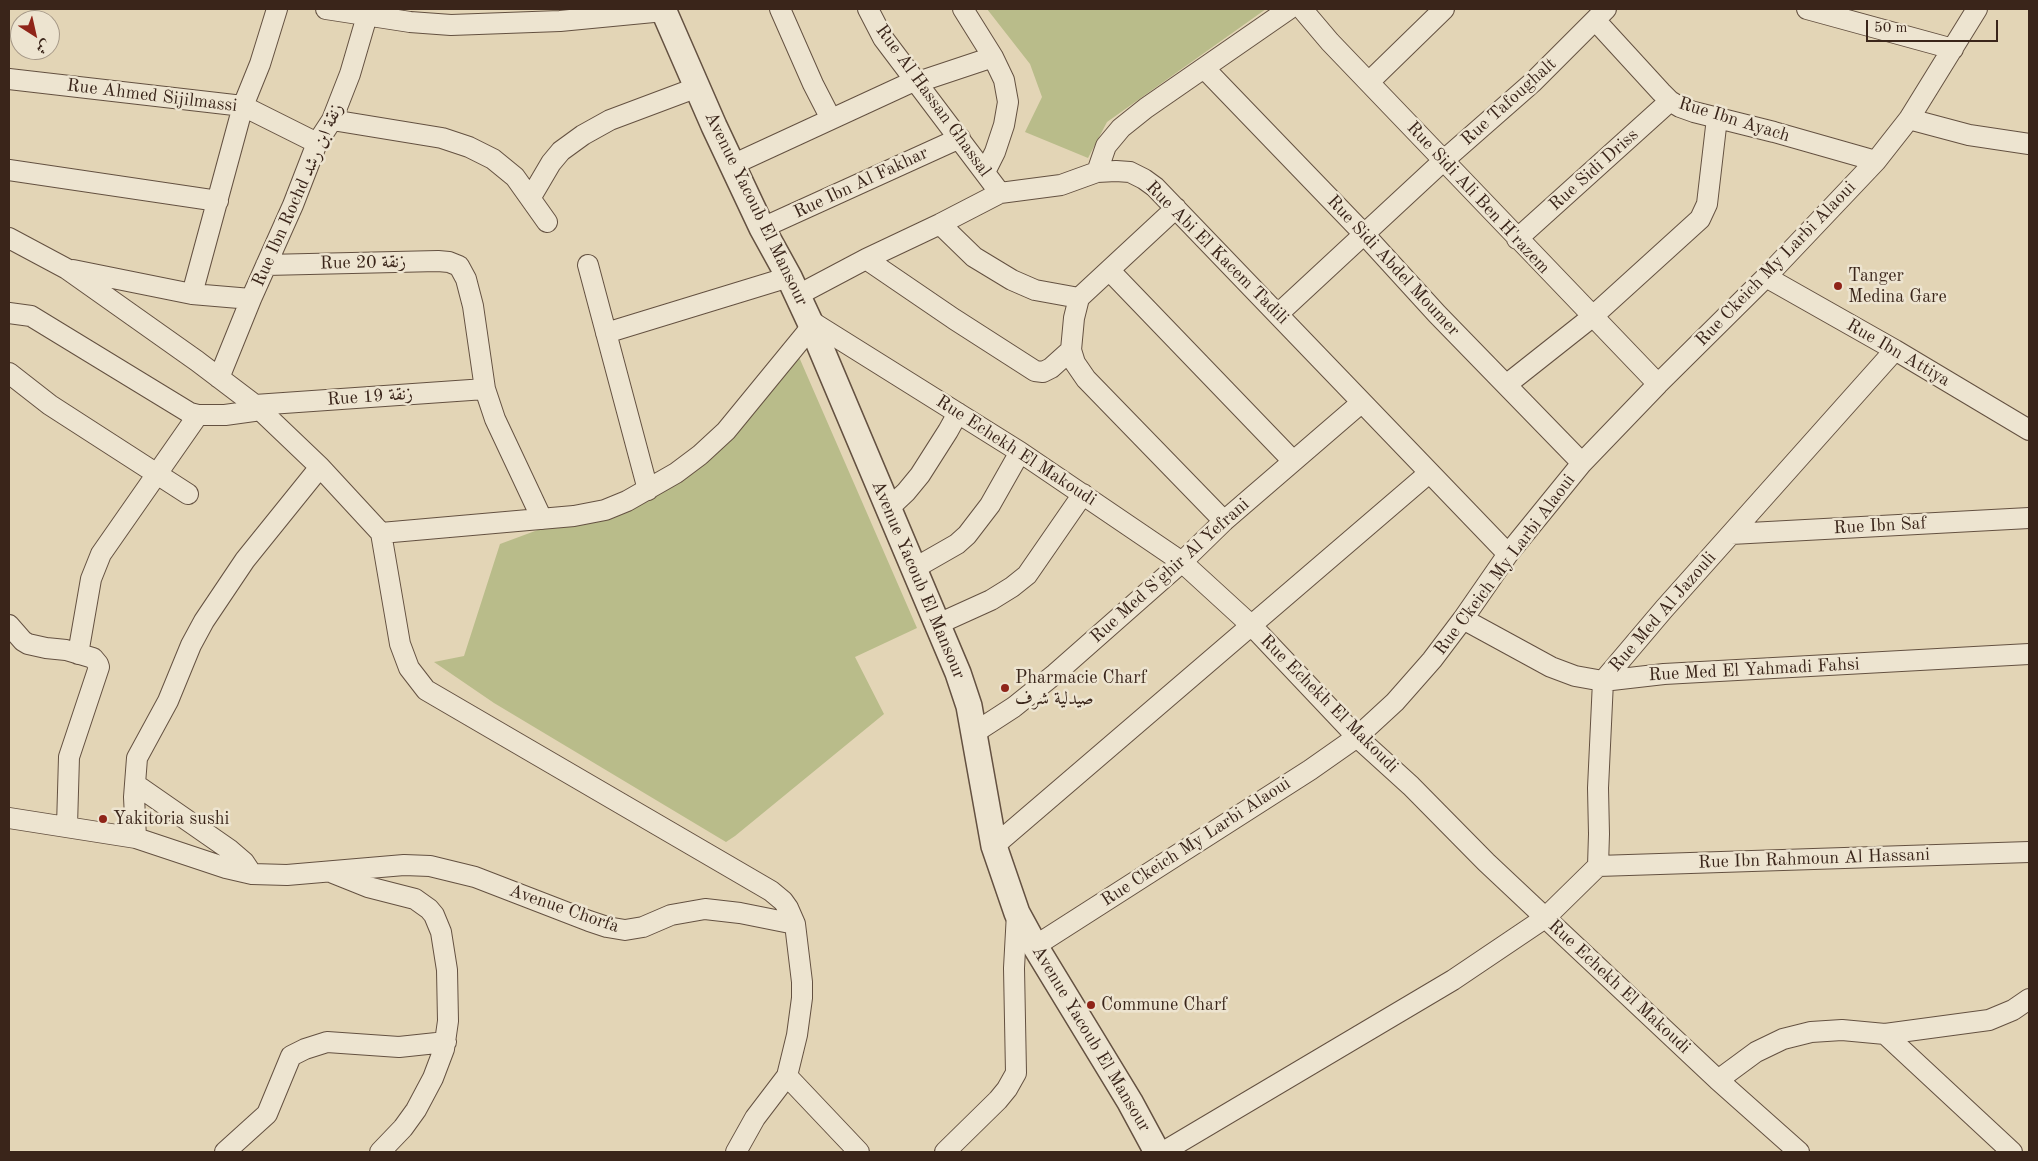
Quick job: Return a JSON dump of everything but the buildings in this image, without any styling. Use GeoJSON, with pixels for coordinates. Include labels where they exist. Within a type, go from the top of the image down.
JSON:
{"type":"FeatureCollection","features":[{"type":"Feature","properties":{"kind":"street"},"geometry":{"type":"LineString","coordinates":[[192,294],[243,106],[260,64],[277,9]]}},
{"type":"Feature","properties":{"kind":"street"},"geometry":{"type":"LineString","coordinates":[[326,9],[368,12],[410,22],[451,25],[558,15],[664,10]]}},
{"type":"Feature","properties":{"kind":"street"},"geometry":{"type":"LineString","coordinates":[[780,9],[813,84],[831,119]]}},
{"type":"Feature","properties":{"kind":"street","name":"Rue Al Hassan Ghassal"},"geometry":{"type":"LineString","coordinates":[[868,9],[883,38],[914,82],[960,138],[1000,193]]}},
{"type":"Feature","properties":{"kind":"street"},"geometry":{"type":"LineString","coordinates":[[963,9],[994,57],[1004,80],[1008,102],[1004,125],[995,152],[985,172]]}},
{"type":"Feature","properties":{"kind":"street"},"geometry":{"type":"LineString","coordinates":[[1097,172],[1106,146],[1121,128],[1146,108],[1289,9]]}},
{"type":"Feature","properties":{"kind":"street","name":"Rue Sidi Ali Ben H'razem"},"geometry":{"type":"LineString","coordinates":[[1302,9],[1330,42],[1442,160],[1658,384]]}},
{"type":"Feature","properties":{"kind":"street"},"geometry":{"type":"LineString","coordinates":[[1369,82],[1444,9]]}},
{"type":"Feature","properties":{"kind":"street"},"geometry":{"type":"LineString","coordinates":[[1807,9],[1953,49]]}},
{"type":"Feature","properties":{"kind":"street","name":"Rue Ckeich My Larbi Alaoui"},"geometry":{"type":"LineString","coordinates":[[1035,946],[1310,770],[1357,737],[1395,702],[1432,660],[1508,554],[1582,464],[1658,384],[1766,277],[1876,161],[1909,119],[1977,9]]}},
{"type":"Feature","properties":{"kind":"street","name":"Avenue Yacoub El Mansour"},"geometry":{"type":"LineString","coordinates":[[664,10],[732,166],[810,323],[958,673],[969,706],[994,846],[1017,913],[1130,1102],[1157,1152]]}},
{"type":"Feature","properties":{"kind":"street","name":"Rue Ibn Rochd زنقة ابن رشد"},"geometry":{"type":"LineString","coordinates":[[219,378],[251,299],[293,205],[317,143],[332,120],[350,74],[368,12]]}},
{"type":"Feature","properties":{"kind":"street","name":"Rue Ibn Ayach"},"geometry":{"type":"LineString","coordinates":[[1600,15],[1670,101],[1694,112],[1876,161]]}},
{"type":"Feature","properties":{"kind":"street","name":"Rue Tafoughalt"},"geometry":{"type":"LineString","coordinates":[[1278,314],[1442,160],[1533,82],[1600,15]]}},
{"type":"Feature","properties":{"kind":"street"},"geometry":{"type":"LineString","coordinates":[[732,166],[914,82],[994,57]]}},
{"type":"Feature","properties":{"kind":"street","name":"Rue Sidi Abdel Moumer"},"geometry":{"type":"LineString","coordinates":[[1204,68],[1582,464]]}},
{"type":"Feature","properties":{"kind":"street","name":"Rue Ahmed Sijilmassi"},"geometry":{"type":"LineString","coordinates":[[9,80],[243,106],[317,143]]}},
{"type":"Feature","properties":{"kind":"street"},"geometry":{"type":"LineString","coordinates":[[531,197],[551,163],[561,151],[582,135],[610,120],[698,87]]}},
{"type":"Feature","properties":{"kind":"street","name":"Rue Sidi Driss"},"geometry":{"type":"LineString","coordinates":[[1517,239],[1670,101]]}},
{"type":"Feature","properties":{"kind":"street"},"geometry":{"type":"LineString","coordinates":[[1506,385],[1592,317],[1700,219],[1707,204],[1717,118]]}},
{"type":"Feature","properties":{"kind":"street"},"geometry":{"type":"LineString","coordinates":[[1909,119],[1969,135],[2029,144]]}},
{"type":"Feature","properties":{"kind":"street"},"geometry":{"type":"LineString","coordinates":[[332,120],[442,138],[469,147],[493,159],[515,177],[547,222]]}},
{"type":"Feature","properties":{"kind":"street","name":"Rue Ibn Al Fakhar"},"geometry":{"type":"LineString","coordinates":[[762,228],[960,138]]}},
{"type":"Feature","properties":{"kind":"street"},"geometry":{"type":"LineString","coordinates":[[9,170],[218,201]]}},
{"type":"Feature","properties":{"kind":"street","name":"Rue Abi El Kacem Tadili"},"geometry":{"type":"LineString","coordinates":[[606,333],[793,286],[866,259],[1000,193],[1061,185],[1097,172],[1130,172],[1155,187],[1176,208],[1361,403],[1508,554]]}},
{"type":"Feature","properties":{"kind":"street"},"geometry":{"type":"LineString","coordinates":[[1176,208],[1080,298],[1074,318],[1071,350],[1074,363],[1086,379],[1224,520]]}},
{"type":"Feature","properties":{"kind":"street"},"geometry":{"type":"LineString","coordinates":[[940,224],[974,257],[1012,280],[1035,290],[1080,298]]}},
{"type":"Feature","properties":{"kind":"street"},"geometry":{"type":"LineString","coordinates":[[9,238],[66,269],[258,408],[320,467],[381,533],[400,644],[406,662],[422,686],[435,696],[538,754],[771,891],[788,908],[794,924],[802,998],[797,1035],[787,1076],[755,1118],[736,1152]]}},
{"type":"Feature","properties":{"kind":"street"},"geometry":{"type":"LineString","coordinates":[[866,259],[1035,371],[1043,372],[1051,368],[1071,350]]}},
{"type":"Feature","properties":{"kind":"street","name":"Rue 20 زنقة"},"geometry":{"type":"LineString","coordinates":[[266,266],[438,261],[449,262],[459,266],[466,279],[473,306],[485,389]]}},
{"type":"Feature","properties":{"kind":"street"},"geometry":{"type":"LineString","coordinates":[[588,265],[648,490]]}},
{"type":"Feature","properties":{"kind":"street"},"geometry":{"type":"LineString","coordinates":[[66,269],[192,294],[251,299]]}},
{"type":"Feature","properties":{"kind":"street"},"geometry":{"type":"LineString","coordinates":[[1110,271],[1293,461]]}},
{"type":"Feature","properties":{"kind":"street","name":"Rue Ibn Attiya"},"geometry":{"type":"LineString","coordinates":[[1766,277],[1895,350],[2029,430]]}},
{"type":"Feature","properties":{"kind":"street"},"geometry":{"type":"LineString","coordinates":[[9,313],[31,316],[170,402],[198,415],[156,472],[106,545],[94,566],[78,654]]}},
{"type":"Feature","properties":{"kind":"street"},"geometry":{"type":"LineString","coordinates":[[381,533],[574,516],[605,510],[627,501],[648,490],[700,455],[726,431],[810,323]]}},
{"type":"Feature","properties":{"kind":"street","name":"Rue Echekh El Makoudi"},"geometry":{"type":"LineString","coordinates":[[810,323],[1020,452],[1182,562],[1252,626],[1357,737],[1412,786],[1486,862],[1718,1080],[1799,1152]]}},
{"type":"Feature","properties":{"kind":"street","name":"Rue Med Al Jazouli"},"geometry":{"type":"LineString","coordinates":[[1598,866],[1598,788],[1603,681],[1895,350]]}},
{"type":"Feature","properties":{"kind":"street"},"geometry":{"type":"LineString","coordinates":[[9,373],[50,405],[188,494]]}},
{"type":"Feature","properties":{"kind":"street"},"geometry":{"type":"LineString","coordinates":[[485,389],[494,419],[542,519]]}},
{"type":"Feature","properties":{"kind":"street","name":"Rue 19 زنقة"},"geometry":{"type":"LineString","coordinates":[[198,415],[258,408],[485,389]]}},
{"type":"Feature","properties":{"kind":"street","name":"Rue Med S'ghir Al Yefrani"},"geometry":{"type":"LineString","coordinates":[[974,733],[1014,707],[1055,674],[1182,562],[1224,520],[1361,403]]}},
{"type":"Feature","properties":{"kind":"street"},"geometry":{"type":"LineString","coordinates":[[888,508],[906,492],[920,475],[958,413]]}},
{"type":"Feature","properties":{"kind":"street"},"geometry":{"type":"LineString","coordinates":[[914,568],[956,544],[967,535],[990,505],[1020,452]]}},
{"type":"Feature","properties":{"kind":"street"},"geometry":{"type":"LineString","coordinates":[[136,838],[135,764],[139,752],[168,701],[191,645],[204,621],[244,560],[320,467]]}},
{"type":"Feature","properties":{"kind":"street"},"geometry":{"type":"LineString","coordinates":[[994,846],[1429,473]]}},
{"type":"Feature","properties":{"kind":"street"},"geometry":{"type":"LineString","coordinates":[[938,624],[992,600],[1027,575],[1083,494]]}},
{"type":"Feature","properties":{"kind":"street","name":"Rue Ibn Saf"},"geometry":{"type":"LineString","coordinates":[[1731,534],[2029,518]]}},
{"type":"Feature","properties":{"kind":"street","name":"Rue Med El Yahmadi Fahsi"},"geometry":{"type":"LineString","coordinates":[[1463,619],[1551,667],[1575,676],[1603,681],[1664,674],[2029,654]]}},
{"type":"Feature","properties":{"kind":"street"},"geometry":{"type":"LineString","coordinates":[[9,626],[28,644],[78,654],[96,660],[99,667],[69,757],[67,826]]}},
{"type":"Feature","properties":{"kind":"street"},"geometry":{"type":"LineString","coordinates":[[135,784],[230,850],[244,862],[252,874]]}},
{"type":"Feature","properties":{"kind":"street","name":"Avenue Chorfa"},"geometry":{"type":"LineString","coordinates":[[9,818],[136,838],[226,868],[252,874],[332,872],[404,865],[430,866],[475,877],[608,928],[625,930],[643,927],[671,915],[705,909],[740,912],[794,924]]}},
{"type":"Feature","properties":{"kind":"street","name":"Rue Ibn Rahmoun Al Hassani"},"geometry":{"type":"LineString","coordinates":[[1598,866],[2029,852]]}},
{"type":"Feature","properties":{"kind":"street"},"geometry":{"type":"LineString","coordinates":[[1163,1152],[1453,980],[1545,918],[1598,866]]}},
{"type":"Feature","properties":{"kind":"street"},"geometry":{"type":"LineString","coordinates":[[332,872],[362,884],[415,899],[434,915],[441,932],[447,970],[448,1012],[446,1042],[425,1096],[403,1128],[380,1152]]}},
{"type":"Feature","properties":{"kind":"street"},"geometry":{"type":"LineString","coordinates":[[944,1152],[998,1100],[1007,1089],[1016,1072],[1014,968],[1017,913]]}},
{"type":"Feature","properties":{"kind":"street"},"geometry":{"type":"LineString","coordinates":[[1718,1080],[1756,1052],[1783,1039],[1811,1032],[1842,1030],[1885,1034],[1989,1020],[2013,1010],[2029,999]]}},
{"type":"Feature","properties":{"kind":"street"},"geometry":{"type":"LineString","coordinates":[[1885,1034],[2012,1152]]}},
{"type":"Feature","properties":{"kind":"street"},"geometry":{"type":"LineString","coordinates":[[225,1152],[267,1114],[291,1056],[305,1049],[327,1042],[399,1047],[446,1042]]}},
{"type":"Feature","properties":{"kind":"street"},"geometry":{"type":"LineString","coordinates":[[787,1076],[859,1152]]}},
{"type":"Feature","properties":{"kind":"green space"},"geometry":{"type":"Polygon","coordinates":[[[987,9],[1266,9],[1107,122],[1088,158],[1025,132],[1042,97],[1030,64],[987,9]]]}},
{"type":"Feature","properties":{"kind":"green space"},"geometry":{"type":"Polygon","coordinates":[[[799,357],[917,628],[855,657],[884,714],[726,842],[494,703],[434,662],[464,656],[500,544],[686,475],[799,357]]]}},
{"type":"Feature","properties":{"kind":"place","name":"Tanger Medina Gare"},"geometry":{"type":"Point","coordinates":[1838,286]}},
{"type":"Feature","properties":{"kind":"place","name":"Pharmacie Charf صيدلية شرف"},"geometry":{"type":"Point","coordinates":[1005,688]}},
{"type":"Feature","properties":{"kind":"place","name":"Yakitoria sushi"},"geometry":{"type":"Point","coordinates":[103,819]}},
{"type":"Feature","properties":{"kind":"place","name":"Commune Charf"},"geometry":{"type":"Point","coordinates":[1091,1005]}}]}
